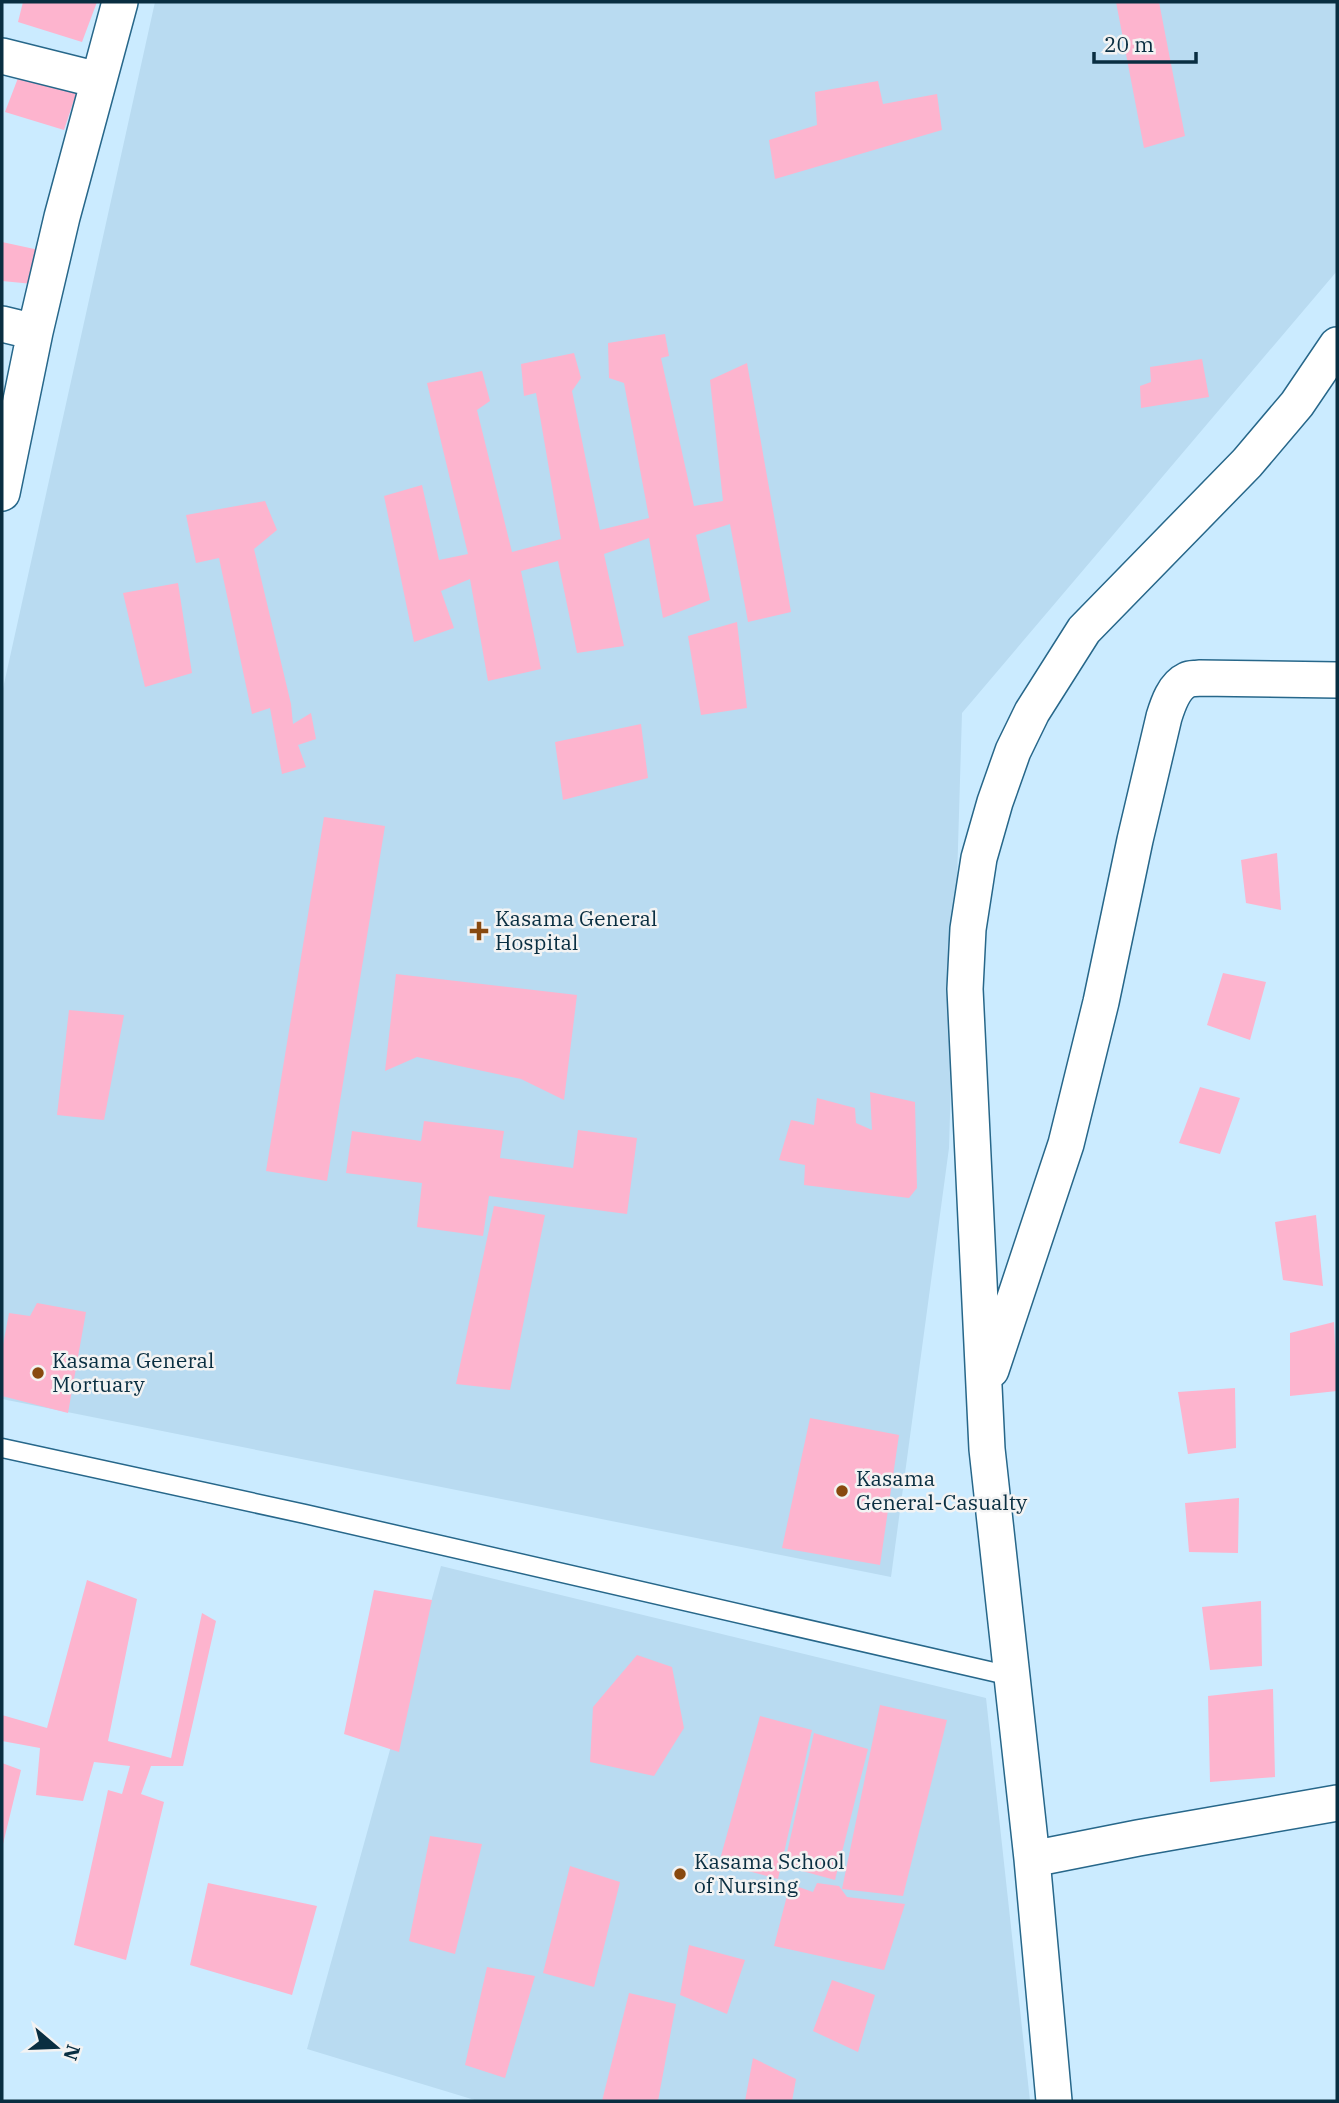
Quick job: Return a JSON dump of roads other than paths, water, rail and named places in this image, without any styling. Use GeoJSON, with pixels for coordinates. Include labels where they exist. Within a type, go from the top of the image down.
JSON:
{"type":"FeatureCollection","features":[{"type":"Feature","properties":{"kind":"street"},"geometry":{"type":"LineString","coordinates":[[2,494],[62,217],[120,2]]}},
{"type":"Feature","properties":{"kind":"street"},"geometry":{"type":"LineString","coordinates":[[2,56],[98,80]]}},
{"type":"Feature","properties":{"kind":"street"},"geometry":{"type":"LineString","coordinates":[[2,324],[35,332]]}},
{"type":"Feature","properties":{"kind":"street"},"geometry":{"type":"LineString","coordinates":[[1054,2101],[984,1390],[965,989],[968,929],[979,858],[1013,751],[1032,712],[1084,630],[1247,463],[1297,404],[1337,345]]}},
{"type":"Feature","properties":{"kind":"street"},"geometry":{"type":"LineString","coordinates":[[1297,404],[1337,377]]}},
{"type":"Feature","properties":{"kind":"street"},"geometry":{"type":"LineString","coordinates":[[984,1390],[1066,1144],[1101,1002],[1164,716],[1170,700],[1187,680],[1199,678],[1337,680]]}},
{"type":"Feature","properties":{"kind":"street"},"geometry":{"type":"LineString","coordinates":[[1032,1859],[1337,1803]]}},
{"type":"Feature","properties":{"kind":"lane"},"geometry":{"type":"LineString","coordinates":[[2,1448],[319,1517],[1011,1676]]}},
{"type":"Feature","properties":{"kind":"place","name":"Kasama General Hospital"},"geometry":{"type":"Point","coordinates":[479,931]}},
{"type":"Feature","properties":{"kind":"place","name":"Kasama General Mortuary"},"geometry":{"type":"Point","coordinates":[38,1373]}},
{"type":"Feature","properties":{"kind":"place","name":"Kasama General-Casualty"},"geometry":{"type":"Point","coordinates":[842,1491]}},
{"type":"Feature","properties":{"kind":"place","name":"Kasama School of Nursing"},"geometry":{"type":"Point","coordinates":[680,1874]}}]}
